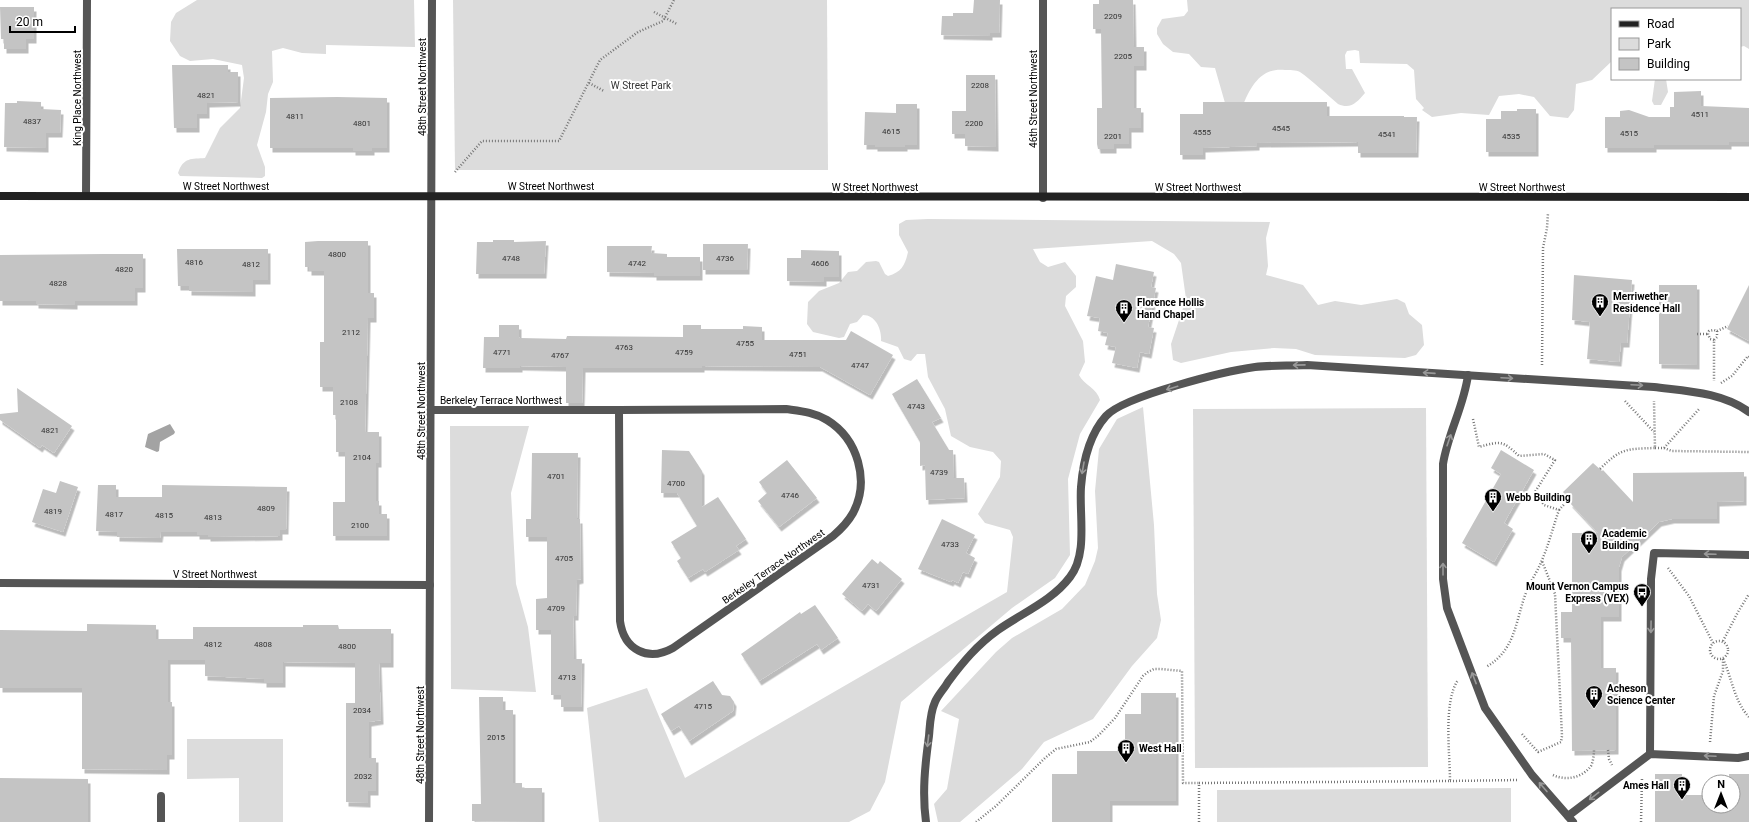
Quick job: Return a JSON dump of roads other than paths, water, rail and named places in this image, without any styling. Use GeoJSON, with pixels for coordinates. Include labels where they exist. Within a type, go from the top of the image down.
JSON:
{"type":"FeatureCollection","features":[{"type":"Feature","properties":{"kind":"street","name":"King Place Northwest"},"geometry":{"type":"LineString","coordinates":[[86,196],[87,0]]}},
{"type":"Feature","properties":{"kind":"street","name":"48th Street Northwest"},"geometry":{"type":"LineString","coordinates":[[429,822],[432,410],[432,0]]}},
{"type":"Feature","properties":{"kind":"street","name":"46th Street Northwest"},"geometry":{"type":"LineString","coordinates":[[1043,0],[1043,198]]}},
{"type":"Feature","properties":{"kind":"street","name":"W Street Northwest"},"geometry":{"type":"LineString","coordinates":[[0,196],[432,195],[1043,198],[1749,197]]}},
{"type":"Feature","properties":{"kind":"street"},"geometry":{"type":"LineString","coordinates":[[926,822],[923,780],[931,715],[935,702],[965,658],[980,644],[1058,590],[1071,577],[1079,561],[1081,550],[1080,505],[1083,470],[1091,439],[1107,415],[1130,401],[1179,385],[1237,370],[1256,367],[1307,365],[1654,386],[1699,392],[1726,400],[1749,412]]}},
{"type":"Feature","properties":{"kind":"street"},"geometry":{"type":"LineString","coordinates":[[1468,375],[1466,391],[1446,449],[1443,464],[1443,580],[1447,608],[1485,708],[1532,775],[1571,819],[1650,754],[1738,758],[1749,756]]}},
{"type":"Feature","properties":{"kind":"street","name":"Berkeley Terrace Northwest"},"geometry":{"type":"LineString","coordinates":[[432,410],[786,409],[802,411],[827,420],[842,432],[854,449],[861,470],[861,487],[857,503],[847,522],[833,536],[673,648],[660,653],[645,653],[638,651],[632,647],[624,635],[620,621],[619,410]]}},
{"type":"Feature","properties":{"kind":"street"},"geometry":{"type":"LineString","coordinates":[[1650,754],[1651,579],[1654,553],[1749,555]]}},
{"type":"Feature","properties":{"kind":"street","name":"V Street Northwest"},"geometry":{"type":"LineString","coordinates":[[0,583],[430,584]]}},
{"type":"Feature","properties":{"kind":"street"},"geometry":{"type":"LineString","coordinates":[[161,796],[161,822]]}},
{"type":"Feature","properties":{"kind":"place","name":"Merriwether Residence Hall"},"geometry":{"type":"Point","coordinates":[1600,317]}},
{"type":"Feature","properties":{"kind":"place","name":"Florence Hollis Hand Chapel"},"geometry":{"type":"Point","coordinates":[1124,323]}},
{"type":"Feature","properties":{"kind":"place","name":"Webb Building"},"geometry":{"type":"Point","coordinates":[1493,512]}},
{"type":"Feature","properties":{"kind":"place","name":"Academic Building"},"geometry":{"type":"Point","coordinates":[1589,554]}},
{"type":"Feature","properties":{"kind":"place","name":"Mount Vernon Campus Express (VEX)"},"geometry":{"type":"Point","coordinates":[1642,607]}},
{"type":"Feature","properties":{"kind":"place","name":"Acheson Science Center"},"geometry":{"type":"Point","coordinates":[1594,709]}},
{"type":"Feature","properties":{"kind":"place","name":"West Hall"},"geometry":{"type":"Point","coordinates":[1126,763]}},
{"type":"Feature","properties":{"kind":"place","name":"Ames Hall"},"geometry":{"type":"Point","coordinates":[1682,800]}},
{"type":"Feature","properties":{"kind":"park label","name":"W Street Park"},"geometry":{"type":"Point","coordinates":[641,85]}}]}
